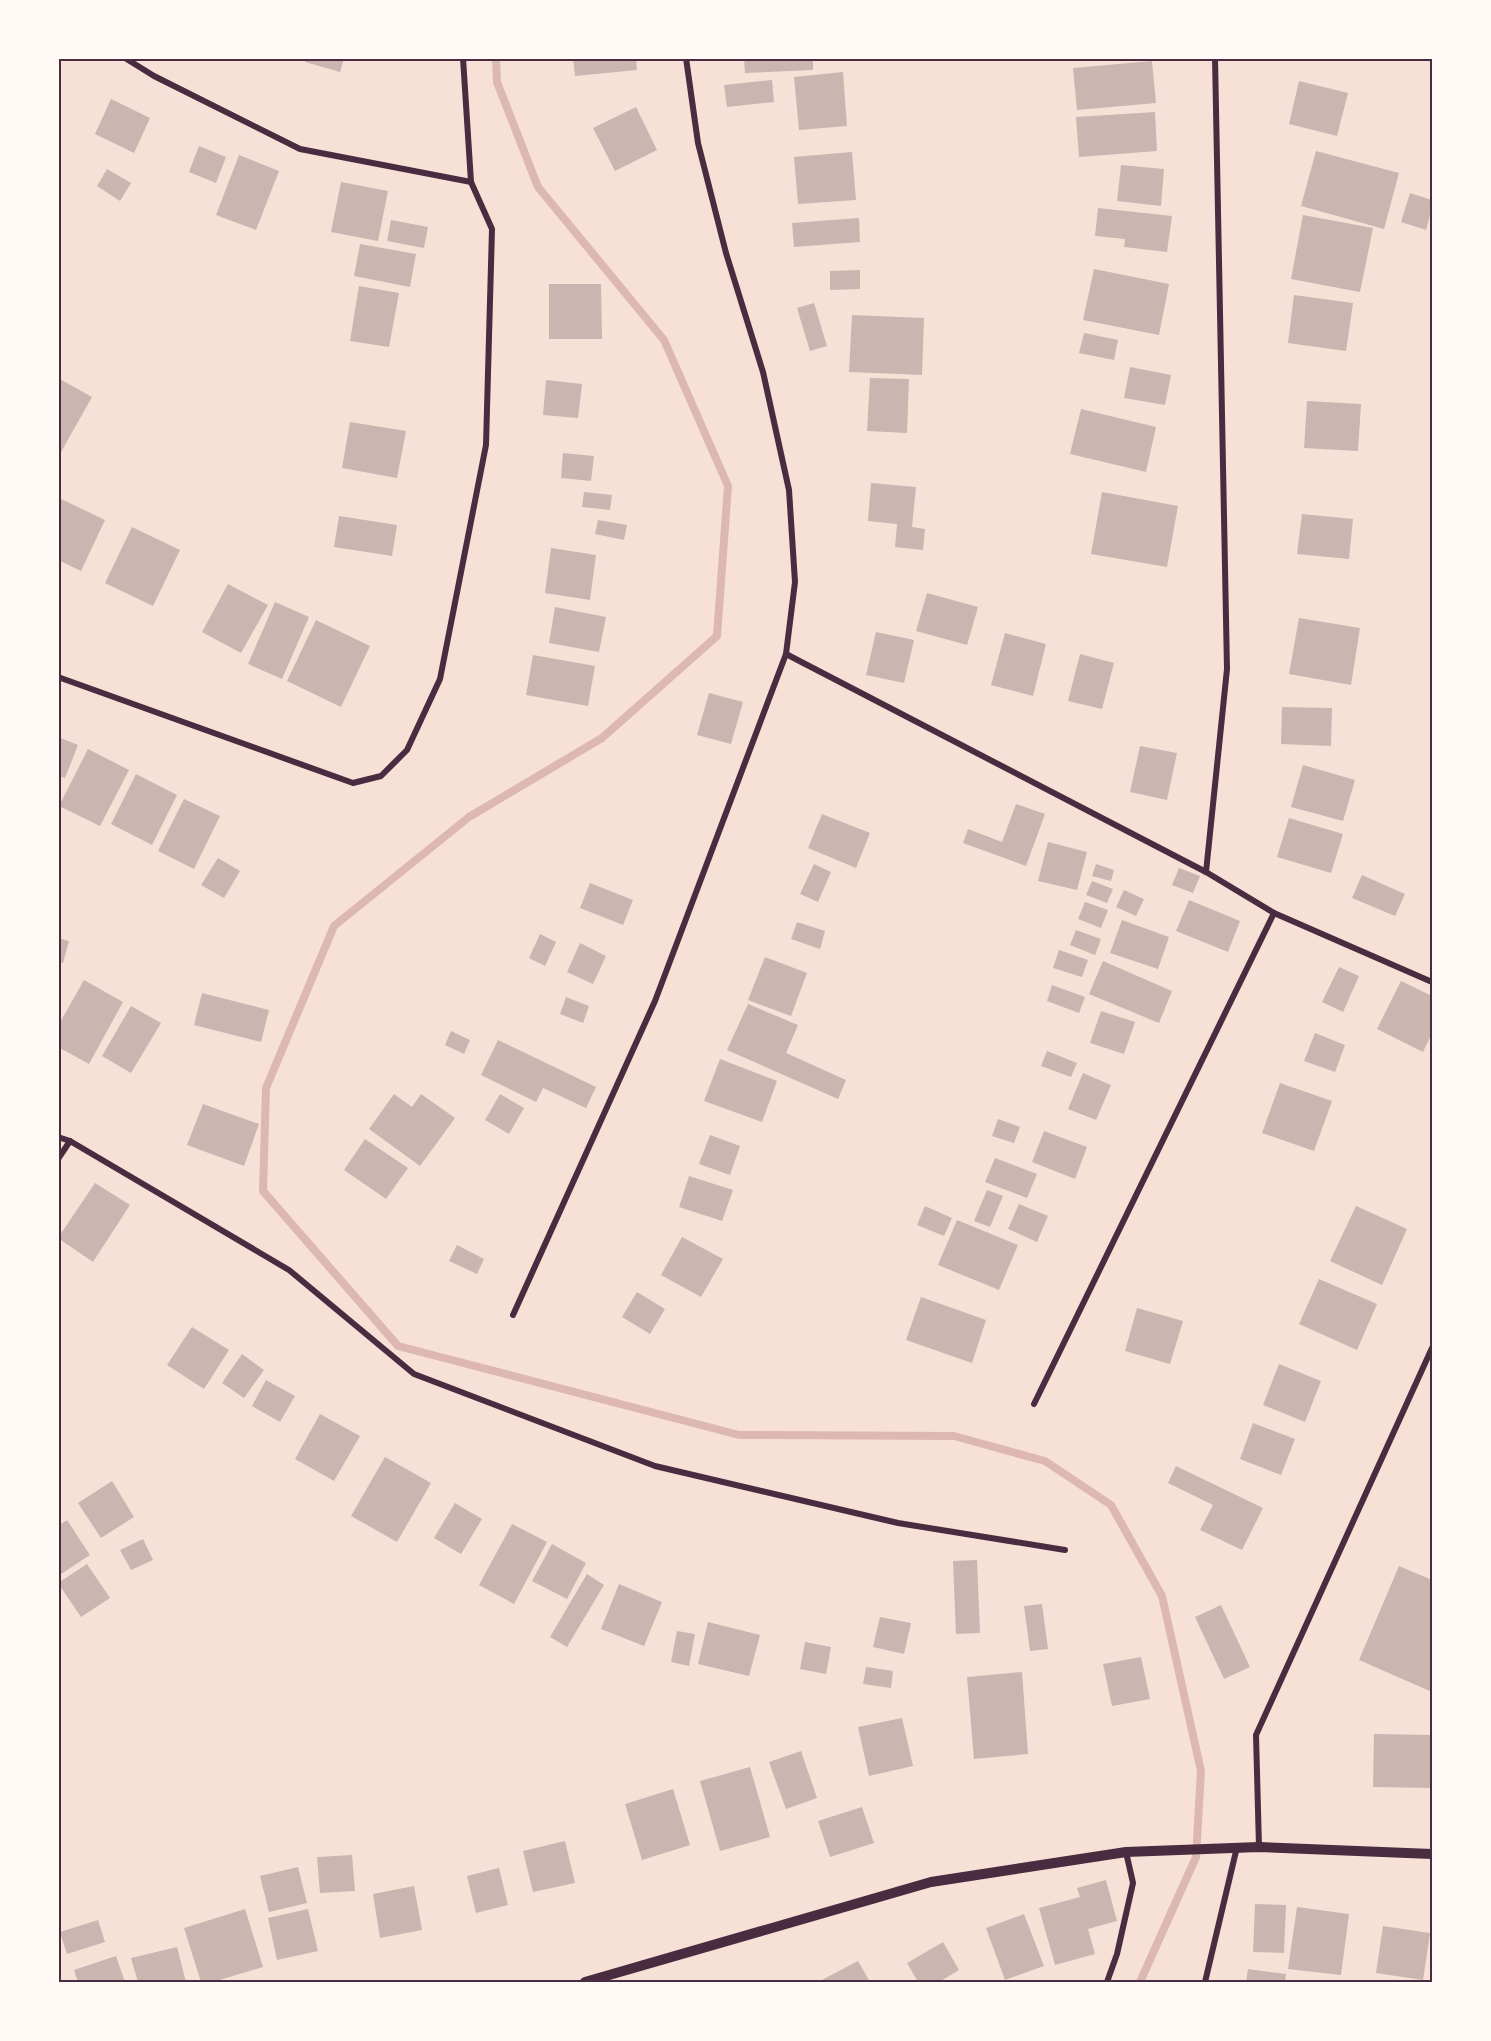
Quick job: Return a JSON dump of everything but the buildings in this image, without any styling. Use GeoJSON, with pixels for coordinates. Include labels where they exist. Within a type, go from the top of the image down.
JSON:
{"type":"FeatureCollection","features":[{"type":"Feature","properties":{"kind":"street"},"geometry":{"type":"LineString","coordinates":[[125,58],[154,76],[300,148],[471,182]]}},
{"type":"Feature","properties":{"kind":"street"},"geometry":{"type":"LineString","coordinates":[[58,676],[352,783],[381,776],[407,750],[440,679],[486,445],[492,230],[471,182],[463,58]]}},
{"type":"Feature","properties":{"kind":"street"},"geometry":{"type":"LineString","coordinates":[[513,1315],[655,1001],[786,654],[795,582],[789,490],[763,372],[726,253],[698,143],[686,58]]}},
{"type":"Feature","properties":{"kind":"street"},"geometry":{"type":"LineString","coordinates":[[1206,872],[1227,669],[1215,58]]}},
{"type":"Feature","properties":{"kind":"street"},"geometry":{"type":"LineString","coordinates":[[786,654],[1206,872],[1274,912],[1432,982]]}},
{"type":"Feature","properties":{"kind":"street"},"geometry":{"type":"LineString","coordinates":[[1034,1404],[1274,912]]}},
{"type":"Feature","properties":{"kind":"street"},"geometry":{"type":"LineString","coordinates":[[58,1137],[70,1141],[289,1270],[414,1374],[655,1466],[898,1523],[1065,1550]]}},
{"type":"Feature","properties":{"kind":"street"},"geometry":{"type":"LineString","coordinates":[[58,1160],[70,1141]]}},
{"type":"Feature","properties":{"kind":"street"},"geometry":{"type":"LineString","coordinates":[[1259,1847],[1256,1735],[1432,1348]]}},
{"type":"Feature","properties":{"kind":"street"},"geometry":{"type":"LineString","coordinates":[[1206,1983],[1237,1847]]}},
{"type":"Feature","properties":{"kind":"street"},"geometry":{"type":"LineString","coordinates":[[585,1983],[931,1882],[1126,1852],[1259,1847],[1432,1854]]}},
{"type":"Feature","properties":{"kind":"street"},"geometry":{"type":"LineString","coordinates":[[1107,1983],[1117,1954],[1133,1883],[1126,1852]]}},
{"type":"Feature","properties":{"kind":"waterway"},"geometry":{"type":"LineString","coordinates":[[496,58],[497,82],[538,187],[664,340],[728,486],[717,636],[602,738],[469,817],[334,926],[266,1088],[263,1191],[398,1346],[739,1435],[954,1436],[1045,1461],[1111,1505],[1162,1596],[1201,1771],[1196,1857],[1140,1982]]}}]}
